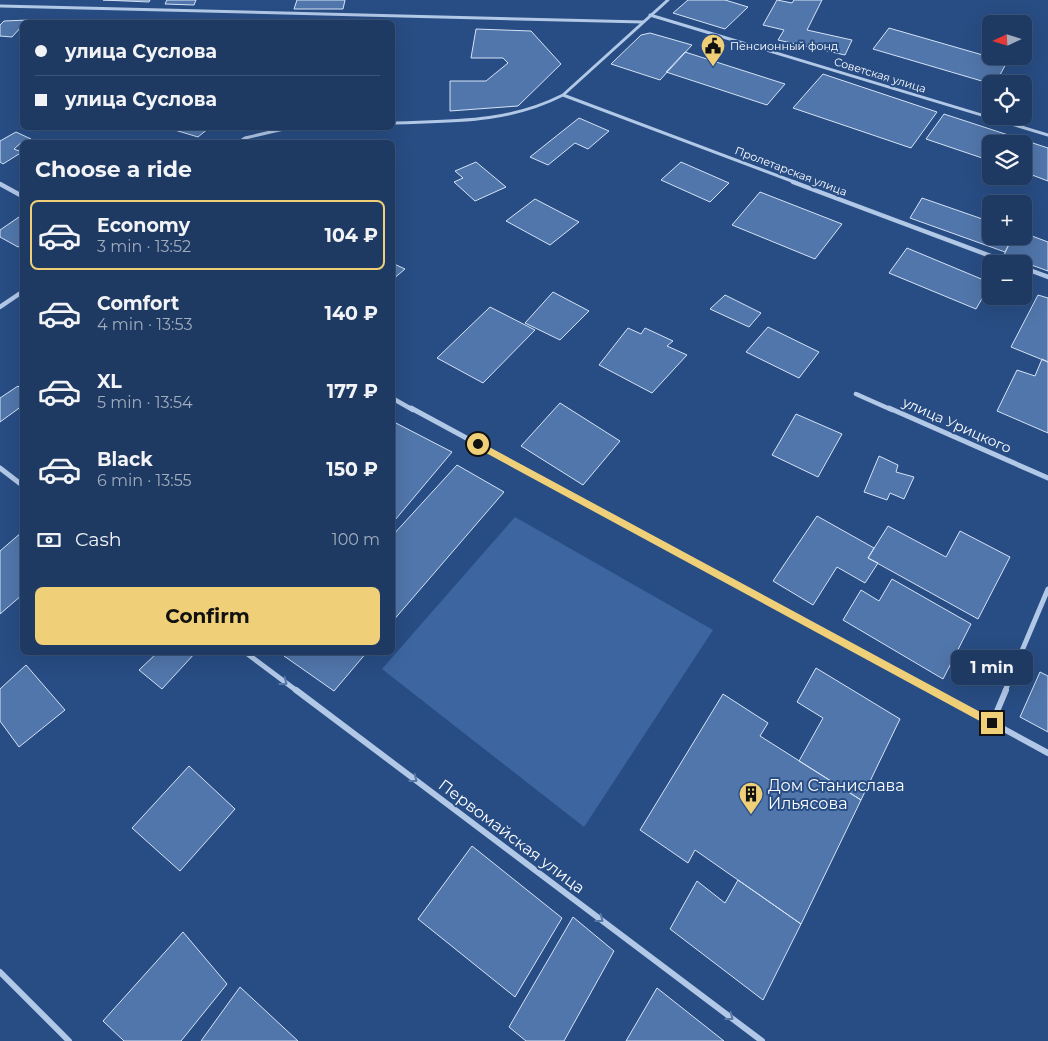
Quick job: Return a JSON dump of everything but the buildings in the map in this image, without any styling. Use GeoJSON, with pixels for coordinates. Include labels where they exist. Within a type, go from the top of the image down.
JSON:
{"type":"FeatureCollection","features":[{"type":"Feature","properties":{"kind":"street"},"geometry":{"type":"LineString","coordinates":[[395,123],[476,120],[524,112],[550,103],[563,95],[668,0]]}},
{"type":"Feature","properties":{"kind":"street"},"geometry":{"type":"LineString","coordinates":[[0,6],[643,22]]}},
{"type":"Feature","properties":{"kind":"street","name":"Советская улица"},"geometry":{"type":"LineString","coordinates":[[650,16],[1048,135]]}},
{"type":"Feature","properties":{"kind":"street","name":"Пролетарская улица"},"geometry":{"type":"LineString","coordinates":[[563,95],[988,255]]}},
{"type":"Feature","properties":{"kind":"street"},"geometry":{"type":"LineString","coordinates":[[242,140],[279,130]]}},
{"type":"Feature","properties":{"kind":"street"},"geometry":{"type":"LineString","coordinates":[[0,184],[20,195]]}},
{"type":"Feature","properties":{"kind":"street"},"geometry":{"type":"LineString","coordinates":[[1032,271],[1048,277]]}},
{"type":"Feature","properties":{"kind":"street"},"geometry":{"type":"LineString","coordinates":[[0,307],[20,293]]}},
{"type":"Feature","properties":{"kind":"street","name":"улица Урицкого"},"geometry":{"type":"LineString","coordinates":[[856,394],[1048,478]]}},
{"type":"Feature","properties":{"kind":"street"},"geometry":{"type":"LineString","coordinates":[[395,400],[1048,753]]}},
{"type":"Feature","properties":{"kind":"street"},"geometry":{"type":"LineString","coordinates":[[0,468],[20,483]]}},
{"type":"Feature","properties":{"kind":"street"},"geometry":{"type":"LineString","coordinates":[[992,723],[1048,589]]}},
{"type":"Feature","properties":{"kind":"street","name":"Первомайская улица"},"geometry":{"type":"LineString","coordinates":[[249,655],[762,1041]]}},
{"type":"Feature","properties":{"kind":"street"},"geometry":{"type":"LineString","coordinates":[[0,972],[69,1041]]}},
{"type":"Feature","properties":{"kind":"shaded area"},"geometry":{"type":"Polygon","coordinates":[[[515,517],[713,630],[584,827],[382,669],[515,517]]]}},
{"type":"Feature","properties":{"kind":"place","name":"Пенсионный фонд"},"geometry":{"type":"Point","coordinates":[713,67]}},
{"type":"Feature","properties":{"kind":"place","name":"Дом Станислава Ильясова"},"geometry":{"type":"Point","coordinates":[751,815]}},
{"type":"Feature","properties":{"kind":"route"},"geometry":{"type":"LineString","coordinates":[[478,444],[992,723]]}}]}
